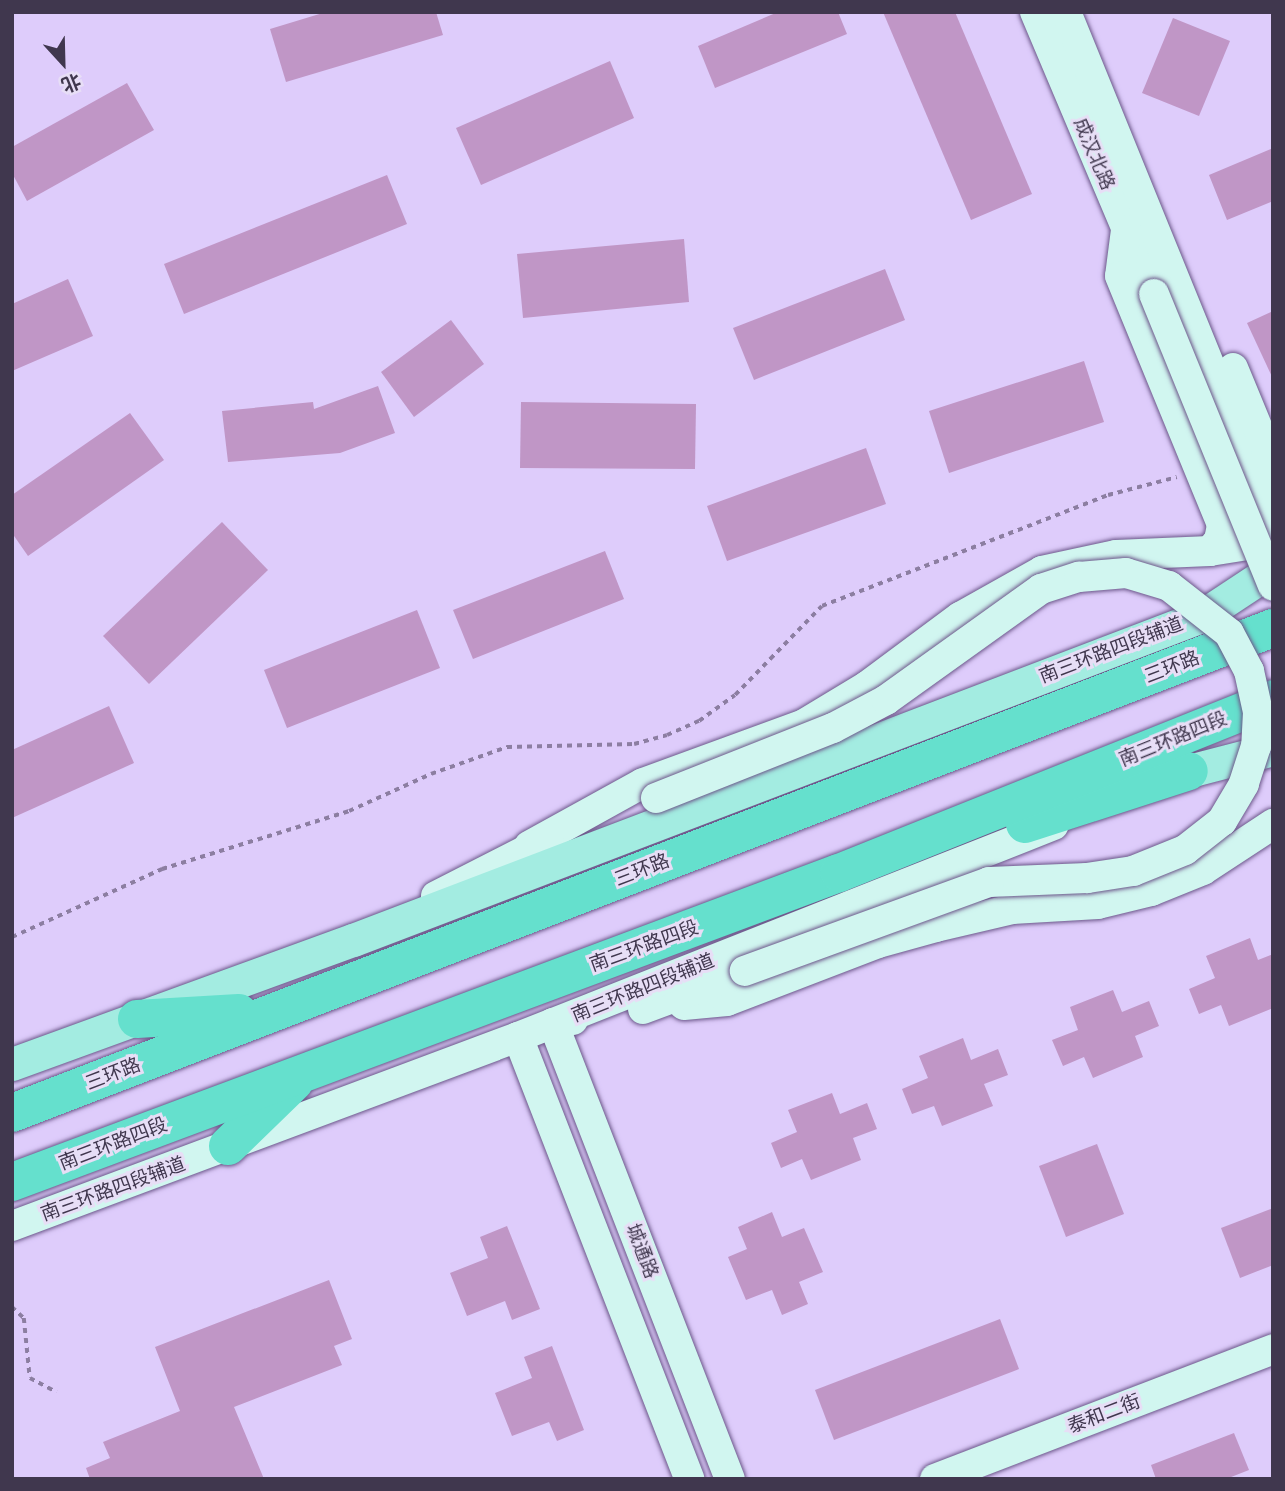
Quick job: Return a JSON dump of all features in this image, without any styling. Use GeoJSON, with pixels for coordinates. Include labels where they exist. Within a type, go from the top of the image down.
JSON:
{"type":"FeatureCollection","features":[{"type":"Feature","properties":{"kind":"highway","name":"三环路"},"geometry":{"type":"LineString","coordinates":[[12,1113],[1273,628]]}},
{"type":"Feature","properties":{"kind":"highway","name":"南三环路四段"},"geometry":{"type":"LineString","coordinates":[[12,1182],[839,873],[1273,699]]}},
{"type":"Feature","properties":{"kind":"highway"},"geometry":{"type":"LineString","coordinates":[[649,944],[1189,771]]}},
{"type":"Feature","properties":{"kind":"highway"},"geometry":{"type":"LineString","coordinates":[[137,1019],[276,1011]]}},
{"type":"Feature","properties":{"kind":"highway"},"geometry":{"type":"LineString","coordinates":[[228,1146],[303,1072]]}},
{"type":"Feature","properties":{"kind":"main road","name":"成汉北路"},"geometry":{"type":"LineString","coordinates":[[1035,12],[1166,290]]}},
{"type":"Feature","properties":{"kind":"main road","name":"成汉北路"},"geometry":{"type":"LineString","coordinates":[[1066,12],[1138,226]]}},
{"type":"Feature","properties":{"kind":"main road"},"geometry":{"type":"LineString","coordinates":[[1273,465],[1182,244],[1138,226],[1119,276],[1216,538],[1244,544],[1273,539]]}},
{"type":"Feature","properties":{"kind":"main road"},"geometry":{"type":"LineString","coordinates":[[1166,290],[1273,521]]}},
{"type":"Feature","properties":{"kind":"main road"},"geometry":{"type":"LineString","coordinates":[[1166,290],[1273,586]]}},
{"type":"Feature","properties":{"kind":"main road","name":"南三环路四段辅道"},"geometry":{"type":"LineString","coordinates":[[353,940],[643,783],[804,724],[867,686],[960,617],[1042,570],[1216,538]]}},
{"type":"Feature","properties":{"kind":"main road","name":"南三环路四段辅道"},"geometry":{"type":"LineString","coordinates":[[12,1064],[353,940],[1202,616],[1273,569]]}},
{"type":"Feature","properties":{"kind":"main road","name":"南三环路四段辅道"},"geometry":{"type":"LineString","coordinates":[[529,846],[832,728],[886,700],[1041,589],[1079,577],[1126,573],[1169,586],[1229,633],[1249,671],[1258,712],[1256,746],[1244,784],[1222,821],[1185,850],[1121,873],[989,882],[642,1009]]}},
{"type":"Feature","properties":{"kind":"main road","name":"南三环路四段辅道"},"geometry":{"type":"LineString","coordinates":[[25,1221],[518,1037],[1189,771],[1273,749]]}},
{"type":"Feature","properties":{"kind":"main road"},"geometry":{"type":"LineString","coordinates":[[553,1023],[642,1009],[727,1001],[878,943],[936,927],[1012,909],[1098,904],[1151,891],[1203,870],[1273,824]]}},
{"type":"Feature","properties":{"kind":"main road","name":"城通路"},"geometry":{"type":"LineString","coordinates":[[553,1023],[730,1479]]}},
{"type":"Feature","properties":{"kind":"main road","name":"城通路"},"geometry":{"type":"LineString","coordinates":[[518,1037],[689,1479]]}},
{"type":"Feature","properties":{"kind":"main road"},"geometry":{"type":"LineString","coordinates":[[12,1245],[25,1221]]}},
{"type":"Feature","properties":{"kind":"main road","name":"泰和二街"},"geometry":{"type":"LineString","coordinates":[[934,1479],[1273,1349]]}},
{"type":"Feature","properties":{"kind":"path"},"geometry":{"type":"LineString","coordinates":[[12,937],[162,869],[349,811],[431,774],[506,747],[634,744],[667,735],[699,720],[735,695],[822,606],[1108,495],[1177,477]]}},
{"type":"Feature","properties":{"kind":"path"},"geometry":{"type":"LineString","coordinates":[[13,1308],[24,1318],[30,1378],[55,1392]]}},
{"type":"Feature","properties":{"kind":"building"},"geometry":{"type":"Polygon","coordinates":[[[326,12],[436,12],[443,35],[286,82],[270,29],[326,12]]]}},
{"type":"Feature","properties":{"kind":"building"},"geometry":{"type":"Polygon","coordinates":[[[778,12],[838,12],[847,34],[715,88],[698,46],[778,12]]]}},
{"type":"Feature","properties":{"kind":"building"},"geometry":{"type":"Polygon","coordinates":[[[883,12],[955,12],[1032,194],[971,220],[883,12]]]}},
{"type":"Feature","properties":{"kind":"building"},"geometry":{"type":"Polygon","coordinates":[[[1173,18],[1230,41],[1199,116],[1142,93],[1173,18]]]}},
{"type":"Feature","properties":{"kind":"building"},"geometry":{"type":"Polygon","coordinates":[[[610,61],[634,118],[481,185],[456,128],[610,61]]]}},
{"type":"Feature","properties":{"kind":"building"},"geometry":{"type":"Polygon","coordinates":[[[127,83],[154,130],[27,201],[12,173],[12,147],[127,83]]]}},
{"type":"Feature","properties":{"kind":"building"},"geometry":{"type":"Polygon","coordinates":[[[1273,148],[1273,201],[1227,220],[1209,175],[1273,148]]]}},
{"type":"Feature","properties":{"kind":"building"},"geometry":{"type":"Polygon","coordinates":[[[387,175],[407,224],[184,314],[164,264],[387,175]]]}},
{"type":"Feature","properties":{"kind":"building"},"geometry":{"type":"Polygon","coordinates":[[[684,239],[689,302],[523,318],[517,254],[684,239]]]}},
{"type":"Feature","properties":{"kind":"building"},"geometry":{"type":"Polygon","coordinates":[[[885,269],[905,320],[754,380],[733,328],[885,269]]]}},
{"type":"Feature","properties":{"kind":"building"},"geometry":{"type":"Polygon","coordinates":[[[68,279],[93,336],[12,371],[12,304],[68,279]]]}},
{"type":"Feature","properties":{"kind":"building"},"geometry":{"type":"Polygon","coordinates":[[[1273,311],[1273,379],[1247,323],[1273,311]]]}},
{"type":"Feature","properties":{"kind":"building"},"geometry":{"type":"Polygon","coordinates":[[[451,320],[484,364],[414,417],[381,372],[451,320]]]}},
{"type":"Feature","properties":{"kind":"building"},"geometry":{"type":"Polygon","coordinates":[[[1084,361],[1104,422],[949,473],[929,411],[1084,361]]]}},
{"type":"Feature","properties":{"kind":"building"},"geometry":{"type":"Polygon","coordinates":[[[378,386],[395,433],[340,453],[228,462],[222,411],[313,402],[314,409],[378,386]]]}},
{"type":"Feature","properties":{"kind":"building"},"geometry":{"type":"Polygon","coordinates":[[[521,402],[696,404],[695,469],[520,468],[521,402]]]}},
{"type":"Feature","properties":{"kind":"building"},"geometry":{"type":"Polygon","coordinates":[[[130,413],[164,460],[28,556],[12,533],[12,495],[130,413]]]}},
{"type":"Feature","properties":{"kind":"building"},"geometry":{"type":"Polygon","coordinates":[[[866,448],[886,504],[727,561],[707,506],[866,448]]]}},
{"type":"Feature","properties":{"kind":"building"},"geometry":{"type":"Polygon","coordinates":[[[222,522],[268,570],[149,684],[103,636],[222,522]]]}},
{"type":"Feature","properties":{"kind":"building"},"geometry":{"type":"Polygon","coordinates":[[[605,551],[624,599],[473,659],[453,610],[605,551]]]}},
{"type":"Feature","properties":{"kind":"building"},"geometry":{"type":"Polygon","coordinates":[[[417,610],[440,668],[287,728],[264,670],[417,610]]]}},
{"type":"Feature","properties":{"kind":"building"},"geometry":{"type":"Polygon","coordinates":[[[109,706],[134,763],[12,818],[12,750],[109,706]]]}},
{"type":"Feature","properties":{"kind":"building"},"geometry":{"type":"Polygon","coordinates":[[[1250,938],[1258,960],[1273,954],[1273,1008],[1229,1026],[1221,1005],[1199,1014],[1189,989],[1215,978],[1206,956],[1250,938]]]}},
{"type":"Feature","properties":{"kind":"building"},"geometry":{"type":"Polygon","coordinates":[[[1113,990],[1122,1012],[1149,1001],[1159,1026],[1135,1036],[1143,1057],[1093,1078],[1084,1057],[1063,1066],[1052,1040],[1078,1030],[1070,1007],[1113,990]]]}},
{"type":"Feature","properties":{"kind":"building"},"geometry":{"type":"Polygon","coordinates":[[[963,1038],[971,1060],[998,1049],[1008,1075],[984,1084],[993,1106],[942,1126],[934,1106],[912,1114],[902,1089],[928,1078],[919,1056],[963,1038]]]}},
{"type":"Feature","properties":{"kind":"building"},"geometry":{"type":"Polygon","coordinates":[[[832,1093],[840,1114],[867,1103],[877,1129],[853,1138],[861,1160],[811,1180],[802,1159],[781,1168],[771,1143],[797,1132],[788,1110],[832,1093]]]}},
{"type":"Feature","properties":{"kind":"building"},"geometry":{"type":"Polygon","coordinates":[[[1097,1144],[1124,1214],[1066,1237],[1039,1166],[1097,1144]]]}},
{"type":"Feature","properties":{"kind":"building"},"geometry":{"type":"Polygon","coordinates":[[[1273,1208],[1273,1265],[1240,1278],[1221,1228],[1273,1208]]]}},
{"type":"Feature","properties":{"kind":"building"},"geometry":{"type":"Polygon","coordinates":[[[772,1212],[782,1237],[804,1228],[823,1272],[799,1282],[808,1304],[782,1315],[772,1290],[746,1300],[728,1257],[747,1249],[738,1227],[772,1212]]]}},
{"type":"Feature","properties":{"kind":"building"},"geometry":{"type":"Polygon","coordinates":[[[507,1226],[540,1309],[512,1320],[505,1301],[467,1316],[450,1273],[488,1258],[480,1237],[507,1226]]]}},
{"type":"Feature","properties":{"kind":"building"},"geometry":{"type":"Polygon","coordinates":[[[329,1280],[352,1339],[334,1346],[342,1365],[234,1407],[264,1479],[90,1479],[86,1468],[110,1458],[103,1442],[180,1411],[155,1347],[329,1280]]]}},
{"type":"Feature","properties":{"kind":"building"},"geometry":{"type":"Polygon","coordinates":[[[1000,1319],[1019,1369],[834,1440],[815,1390],[1000,1319]]]}},
{"type":"Feature","properties":{"kind":"building"},"geometry":{"type":"Polygon","coordinates":[[[552,1346],[584,1430],[557,1441],[549,1422],[512,1436],[495,1393],[532,1378],[524,1357],[552,1346]]]}},
{"type":"Feature","properties":{"kind":"building"},"geometry":{"type":"Polygon","coordinates":[[[1234,1433],[1249,1470],[1226,1479],[1156,1479],[1151,1465],[1234,1433]]]}}]}
